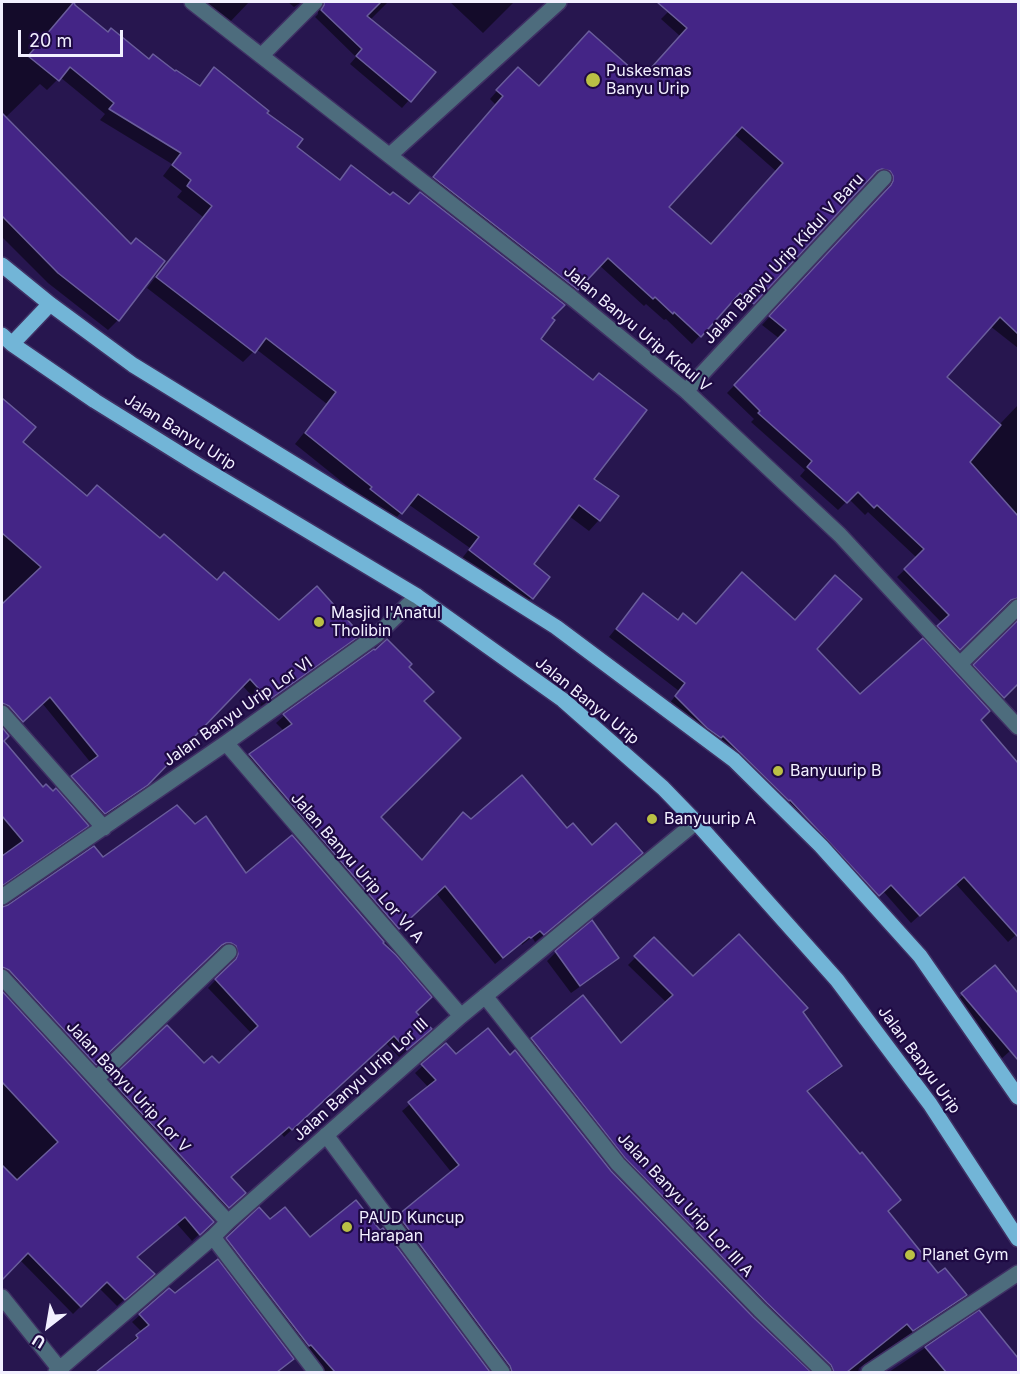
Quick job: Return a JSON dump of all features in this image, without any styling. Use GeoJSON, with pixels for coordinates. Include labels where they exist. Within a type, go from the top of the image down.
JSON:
{"type":"FeatureCollection","features":[{"type":"Feature","properties":{"kind":"main road","name":"Jalan Banyu Urip"},"geometry":{"type":"LineString","coordinates":[[2,265],[50,304],[133,365],[556,627],[734,760],[820,846],[920,956],[1018,1096]]}},
{"type":"Feature","properties":{"kind":"main road"},"geometry":{"type":"LineString","coordinates":[[7,339],[50,304]]}},
{"type":"Feature","properties":{"kind":"main road","name":"Jalan Banyu Urip"},"geometry":{"type":"LineString","coordinates":[[7,339],[95,401],[417,596],[563,700],[663,788],[837,980],[930,1104],[1018,1239]]}},
{"type":"Feature","properties":{"kind":"street","name":"Jalan Banyu Urip Kidul V"},"geometry":{"type":"LineString","coordinates":[[192,2],[390,154],[571,297],[686,392],[840,535],[1018,728]]}},
{"type":"Feature","properties":{"kind":"street"},"geometry":{"type":"LineString","coordinates":[[261,56],[315,2]]}},
{"type":"Feature","properties":{"kind":"street"},"geometry":{"type":"LineString","coordinates":[[390,154],[559,2]]}},
{"type":"Feature","properties":{"kind":"street","name":"Jalan Banyu Urip Kidul V Baru"},"geometry":{"type":"LineString","coordinates":[[686,392],[884,178]]}},
{"type":"Feature","properties":{"kind":"street","name":"Jalan Banyu Urip Lor VI"},"geometry":{"type":"LineString","coordinates":[[2,897],[226,743],[377,635],[417,596]]}},
{"type":"Feature","properties":{"kind":"street"},"geometry":{"type":"LineString","coordinates":[[960,664],[1018,607]]}},
{"type":"Feature","properties":{"kind":"street"},"geometry":{"type":"LineString","coordinates":[[2,713],[104,828]]}},
{"type":"Feature","properties":{"kind":"street","name":"Jalan Banyu Urip Lor VI A"},"geometry":{"type":"LineString","coordinates":[[226,743],[461,1016]]}},
{"type":"Feature","properties":{"kind":"street","name":"Jalan Banyu Urip Lor III"},"geometry":{"type":"LineString","coordinates":[[59,1372],[461,1016],[696,822]]}},
{"type":"Feature","properties":{"kind":"street"},"geometry":{"type":"LineString","coordinates":[[96,1078],[229,952]]}},
{"type":"Feature","properties":{"kind":"street","name":"Jalan Banyu Urip Lor V"},"geometry":{"type":"LineString","coordinates":[[2,977],[228,1222]]}},
{"type":"Feature","properties":{"kind":"street","name":"Jalan Banyu Urip Lor III A"},"geometry":{"type":"LineString","coordinates":[[485,996],[618,1164],[760,1310],[824,1372]]}},
{"type":"Feature","properties":{"kind":"street"},"geometry":{"type":"LineString","coordinates":[[326,1135],[502,1372]]}},
{"type":"Feature","properties":{"kind":"street"},"geometry":{"type":"LineString","coordinates":[[213,1237],[316,1372]]}},
{"type":"Feature","properties":{"kind":"street"},"geometry":{"type":"LineString","coordinates":[[869,1372],[1018,1273]]}},
{"type":"Feature","properties":{"kind":"street"},"geometry":{"type":"LineString","coordinates":[[2,1297],[59,1372]]}},
{"type":"Feature","properties":{"kind":"building"},"geometry":{"type":"Polygon","coordinates":[[[74,2],[108,32],[111,28],[149,59],[153,54],[200,86],[214,67],[269,111],[267,113],[303,139],[297,147],[340,180],[351,165],[390,195],[393,192],[409,204],[420,192],[565,305],[552,318],[555,320],[541,339],[593,380],[599,373],[647,410],[594,479],[619,496],[600,521],[579,505],[534,564],[550,577],[533,599],[469,550],[479,537],[418,494],[402,514],[305,433],[336,392],[266,338],[255,353],[156,277],[212,206],[187,186],[191,180],[172,165],[181,153],[109,109],[114,103],[70,67],[59,81],[28,56],[74,2]]]}},
{"type":"Feature","properties":{"kind":"building"},"geometry":{"type":"Polygon","coordinates":[[[324,2],[381,2],[367,16],[436,72],[411,102],[356,56],[362,49],[321,10],[324,2]]]}},
{"type":"Feature","properties":{"kind":"building"},"geometry":{"type":"Polygon","coordinates":[[[657,2],[1018,2],[1018,334],[1000,317],[947,377],[1001,425],[970,462],[1018,516],[1018,598],[1011,600],[960,650],[937,626],[949,615],[904,569],[924,549],[877,505],[874,508],[858,492],[847,503],[807,467],[812,461],[758,413],[760,411],[734,385],[786,330],[769,316],[891,185],[893,176],[890,171],[882,169],[877,171],[754,304],[740,293],[701,337],[674,312],[673,314],[655,297],[653,299],[608,258],[578,290],[433,177],[503,96],[496,90],[518,67],[539,86],[589,31],[642,78],[687,28],[657,2]],[[742,127],[669,207],[711,244],[783,163],[742,127]]]}},
{"type":"Feature","properties":{"kind":"building"},"geometry":{"type":"Polygon","coordinates":[[[2,113],[131,244],[136,238],[165,261],[119,321],[58,273],[2,216],[2,113]]]}},
{"type":"Feature","properties":{"kind":"building"},"geometry":{"type":"Polygon","coordinates":[[[2,398],[36,427],[23,442],[87,496],[97,485],[160,538],[164,534],[217,580],[224,572],[279,620],[317,586],[361,635],[269,700],[250,679],[148,785],[105,814],[71,776],[98,756],[50,697],[23,722],[9,706],[2,703],[2,604],[41,567],[2,533],[2,398]]]}},
{"type":"Feature","properties":{"kind":"building"},"geometry":{"type":"Polygon","coordinates":[[[742,572],[795,620],[835,575],[862,599],[817,649],[860,694],[923,638],[990,711],[981,720],[1018,763],[1018,937],[964,877],[920,916],[891,885],[879,896],[790,800],[723,736],[721,738],[707,728],[675,696],[685,683],[616,629],[643,593],[678,620],[683,613],[696,624],[742,572]]]}},
{"type":"Feature","properties":{"kind":"building"},"geometry":{"type":"Polygon","coordinates":[[[1018,620],[1018,684],[1004,698],[973,665],[1018,620]]]}},
{"type":"Feature","properties":{"kind":"building"},"geometry":{"type":"Polygon","coordinates":[[[387,639],[412,664],[409,667],[434,692],[424,701],[461,738],[381,817],[422,860],[463,812],[471,819],[522,775],[567,828],[573,823],[592,845],[616,823],[643,853],[544,935],[540,931],[531,938],[529,937],[503,958],[445,886],[399,929],[249,754],[292,724],[283,714],[375,650],[387,639]]]}},
{"type":"Feature","properties":{"kind":"building"},"geometry":{"type":"Polygon","coordinates":[[[2,727],[9,736],[4,741],[43,787],[46,784],[53,791],[56,788],[89,826],[2,886],[2,856],[23,841],[2,816],[2,727]]]}},
{"type":"Feature","properties":{"kind":"building"},"geometry":{"type":"Polygon","coordinates":[[[177,805],[195,824],[206,816],[246,873],[292,835],[432,997],[416,1012],[432,1029],[407,1050],[394,1036],[292,1130],[289,1127],[231,1177],[246,1193],[229,1208],[110,1079],[167,1025],[204,1063],[212,1056],[219,1063],[258,1026],[215,979],[236,959],[238,954],[236,946],[231,943],[222,945],[96,1065],[9,970],[2,967],[2,907],[94,846],[103,857],[177,805]]]}},
{"type":"Feature","properties":{"kind":"building"},"geometry":{"type":"Polygon","coordinates":[[[592,920],[619,958],[580,986],[555,951],[592,920]]]}},
{"type":"Feature","properties":{"kind":"building"},"geometry":{"type":"Polygon","coordinates":[[[739,934],[808,1008],[803,1012],[842,1066],[807,1091],[860,1154],[862,1152],[901,1200],[888,1211],[938,1273],[945,1268],[967,1295],[913,1331],[907,1324],[847,1372],[834,1372],[831,1365],[625,1158],[531,1038],[583,995],[621,1043],[673,995],[634,956],[654,937],[693,976],[739,934]]]}},
{"type":"Feature","properties":{"kind":"building"},"geometry":{"type":"Polygon","coordinates":[[[995,965],[1018,993],[1018,1060],[961,993],[995,965]]]}},
{"type":"Feature","properties":{"kind":"building"},"geometry":{"type":"Polygon","coordinates":[[[2,991],[214,1222],[200,1235],[185,1217],[137,1257],[155,1274],[125,1300],[107,1282],[81,1307],[28,1253],[2,1280],[2,1165],[17,1180],[58,1142],[2,1082],[2,991]]]}},
{"type":"Feature","properties":{"kind":"building"},"geometry":{"type":"Polygon","coordinates":[[[488,1028],[510,1055],[515,1050],[611,1171],[753,1317],[811,1372],[512,1372],[510,1366],[398,1215],[459,1165],[408,1102],[436,1080],[421,1064],[446,1043],[456,1054],[488,1028]]]}},
{"type":"Feature","properties":{"kind":"building"},"geometry":{"type":"Polygon","coordinates":[[[356,1200],[380,1230],[383,1228],[490,1372],[335,1372],[311,1345],[309,1346],[226,1238],[259,1207],[270,1219],[285,1207],[310,1237],[356,1200]]]}},
{"type":"Feature","properties":{"kind":"building"},"geometry":{"type":"Polygon","coordinates":[[[218,1259],[294,1359],[277,1372],[96,1372],[138,1338],[136,1335],[149,1325],[139,1314],[169,1288],[175,1293],[218,1259]]]}},
{"type":"Feature","properties":{"kind":"building"},"geometry":{"type":"Polygon","coordinates":[[[979,1310],[1018,1358],[1018,1372],[946,1372],[925,1347],[979,1310]]]}},
{"type":"Feature","properties":{"kind":"place","name":"Puskesmas Banyu Urip"},"geometry":{"type":"Point","coordinates":[593,80]}},
{"type":"Feature","properties":{"kind":"place","name":"Masjid I'Anatul Tholibin"},"geometry":{"type":"Point","coordinates":[319,622]}},
{"type":"Feature","properties":{"kind":"place","name":"Banyuurip B"},"geometry":{"type":"Point","coordinates":[778,771]}},
{"type":"Feature","properties":{"kind":"place","name":"Banyuurip A"},"geometry":{"type":"Point","coordinates":[652,819]}},
{"type":"Feature","properties":{"kind":"place","name":"PAUD Kuncup Harapan"},"geometry":{"type":"Point","coordinates":[347,1227]}},
{"type":"Feature","properties":{"kind":"place","name":"Planet Gym"},"geometry":{"type":"Point","coordinates":[910,1255]}}]}
